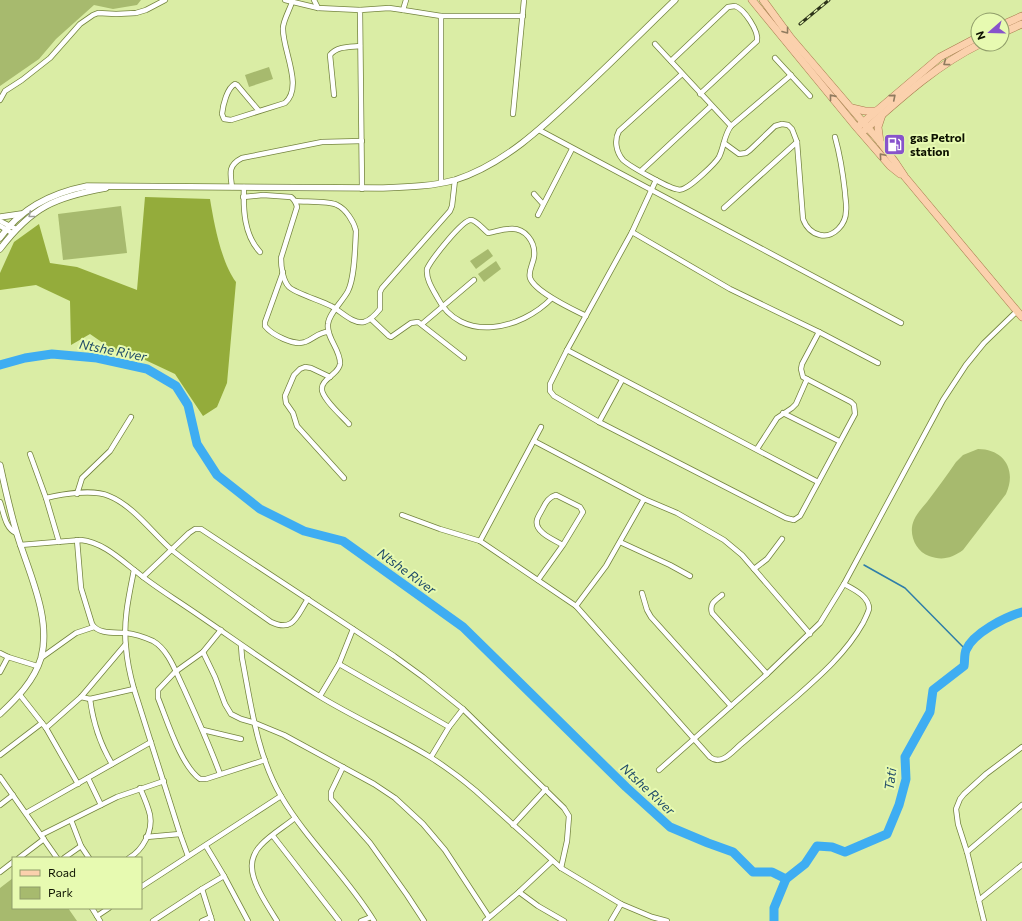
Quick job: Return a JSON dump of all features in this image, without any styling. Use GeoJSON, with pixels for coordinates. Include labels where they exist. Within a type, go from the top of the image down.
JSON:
{"type":"FeatureCollection","features":[{"type":"Feature","properties":{"kind":"main road"},"geometry":{"type":"LineString","coordinates":[[752,0],[862,128],[890,166],[905,177]]}},
{"type":"Feature","properties":{"kind":"main road"},"geometry":{"type":"LineString","coordinates":[[763,0],[792,38],[852,108],[862,128],[880,142],[905,177],[1022,317]]}},
{"type":"Feature","properties":{"kind":"main road"},"geometry":{"type":"LineString","coordinates":[[1010,24],[1022,16]]}},
{"type":"Feature","properties":{"kind":"main road"},"geometry":{"type":"LineString","coordinates":[[1010,28],[1022,24]]}},
{"type":"Feature","properties":{"kind":"main road"},"geometry":{"type":"LineString","coordinates":[[852,108],[865,112],[879,113],[952,59],[970,43]]}},
{"type":"Feature","properties":{"kind":"main road"},"geometry":{"type":"LineString","coordinates":[[862,128],[940,57],[970,46]]}},
{"type":"Feature","properties":{"kind":"main road"},"geometry":{"type":"LineString","coordinates":[[922,72],[927,78]]}},
{"type":"Feature","properties":{"kind":"main road"},"geometry":{"type":"LineString","coordinates":[[879,113],[878,127],[880,142]]}},
{"type":"Feature","properties":{"kind":"street"},"geometry":{"type":"LineString","coordinates":[[0,95],[50,58],[80,24],[93,15],[98,13],[136,13],[146,10],[165,0]]}},
{"type":"Feature","properties":{"kind":"street"},"geometry":{"type":"LineString","coordinates":[[284,0],[318,8],[360,10],[388,8],[441,16],[523,16]]}},
{"type":"Feature","properties":{"kind":"street"},"geometry":{"type":"LineString","coordinates":[[314,0],[318,8]]}},
{"type":"Feature","properties":{"kind":"street"},"geometry":{"type":"LineString","coordinates":[[403,10],[406,0]]}},
{"type":"Feature","properties":{"kind":"street"},"geometry":{"type":"LineString","coordinates":[[513,114],[524,0]]}},
{"type":"Feature","properties":{"kind":"street"},"geometry":{"type":"LineString","coordinates":[[0,238],[8,227],[23,213],[66,190],[86,186],[120,185],[362,189],[402,187],[455,180],[489,164],[539,130],[628,47],[674,0]]}},
{"type":"Feature","properties":{"kind":"street"},"geometry":{"type":"LineString","coordinates":[[259,111],[237,85],[234,84],[231,86],[226,96],[222,114],[224,119],[229,120],[259,111],[285,103],[292,94],[293,84],[283,28],[292,2]]}},
{"type":"Feature","properties":{"kind":"street"},"geometry":{"type":"LineString","coordinates":[[671,61],[728,7],[735,6],[740,9],[755,30],[758,37],[757,41],[700,94]]}},
{"type":"Feature","properties":{"kind":"street"},"geometry":{"type":"LineString","coordinates":[[360,10],[362,189]]}},
{"type":"Feature","properties":{"kind":"street"},"geometry":{"type":"LineString","coordinates":[[441,16],[441,183]]}},
{"type":"Feature","properties":{"kind":"street"},"geometry":{"type":"LineString","coordinates":[[655,44],[731,126]]}},
{"type":"Feature","properties":{"kind":"street"},"geometry":{"type":"LineString","coordinates":[[334,95],[330,55],[332,52],[341,48],[360,46]]}},
{"type":"Feature","properties":{"kind":"street"},"geometry":{"type":"LineString","coordinates":[[775,58],[810,96]]}},
{"type":"Feature","properties":{"kind":"street"},"geometry":{"type":"LineString","coordinates":[[682,74],[619,131],[615,142],[624,161],[656,180],[675,189],[684,189],[714,164],[719,158],[726,135],[731,126],[791,75]]}},
{"type":"Feature","properties":{"kind":"street"},"geometry":{"type":"LineString","coordinates":[[0,100],[5,91]]}},
{"type":"Feature","properties":{"kind":"street"},"geometry":{"type":"LineString","coordinates":[[640,171],[711,106]]}},
{"type":"Feature","properties":{"kind":"street"},"geometry":{"type":"LineString","coordinates":[[724,143],[739,154],[746,154],[775,126],[782,124],[792,129],[797,142],[803,219],[805,225],[812,232],[821,235],[830,234],[837,231],[842,226],[846,211],[839,149],[836,137]]}},
{"type":"Feature","properties":{"kind":"street"},"geometry":{"type":"LineString","coordinates":[[539,130],[572,149],[901,323]]}},
{"type":"Feature","properties":{"kind":"street"},"geometry":{"type":"LineString","coordinates":[[232,187],[230,170],[236,161],[242,158],[322,142],[362,141]]}},
{"type":"Feature","properties":{"kind":"street"},"geometry":{"type":"LineString","coordinates":[[724,208],[797,142]]}},
{"type":"Feature","properties":{"kind":"street"},"geometry":{"type":"LineString","coordinates":[[538,215],[572,149]]}},
{"type":"Feature","properties":{"kind":"street"},"geometry":{"type":"LineString","coordinates":[[296,201],[297,207],[281,258],[283,272],[289,287],[336,309],[353,320],[364,322],[371,319],[380,309],[380,292],[382,288],[450,211],[455,180]]}},
{"type":"Feature","properties":{"kind":"street"},"geometry":{"type":"LineString","coordinates":[[656,180],[632,232],[550,384],[550,391],[554,396],[599,422],[786,518],[794,520],[800,516],[855,414],[854,405],[851,402],[803,377],[802,364],[819,332]]}},
{"type":"Feature","properties":{"kind":"street"},"geometry":{"type":"LineString","coordinates":[[0,249],[14,231],[36,212],[61,198],[120,185]]}},
{"type":"Feature","properties":{"kind":"street"},"geometry":{"type":"LineString","coordinates":[[244,187],[249,237],[254,246],[260,252]]}},
{"type":"Feature","properties":{"kind":"street"},"geometry":{"type":"LineString","coordinates":[[534,194],[543,204]]}},
{"type":"Feature","properties":{"kind":"street"},"geometry":{"type":"LineString","coordinates":[[244,197],[292,197],[296,201],[337,205],[350,218],[355,226],[356,231],[352,282],[349,290],[330,318],[328,324],[328,332],[338,354],[340,364],[335,373],[323,385],[322,392],[323,396],[349,424]]}},
{"type":"Feature","properties":{"kind":"street"},"geometry":{"type":"LineString","coordinates":[[0,217],[23,213]]}},
{"type":"Feature","properties":{"kind":"street"},"geometry":{"type":"LineString","coordinates":[[0,220],[14,231]]}},
{"type":"Feature","properties":{"kind":"street"},"geometry":{"type":"LineString","coordinates":[[552,298],[535,313],[518,322],[505,326],[488,328],[476,326],[460,321],[441,306],[428,280],[427,269],[451,236],[465,221],[473,220],[488,233],[510,228],[521,231],[529,236],[534,248],[534,256],[529,273],[530,279],[552,298],[586,316]]}},
{"type":"Feature","properties":{"kind":"street"},"geometry":{"type":"LineString","coordinates":[[0,226],[8,227]]}},
{"type":"Feature","properties":{"kind":"street"},"geometry":{"type":"LineString","coordinates":[[632,232],[730,289],[819,332],[878,364]]}},
{"type":"Feature","properties":{"kind":"street"},"geometry":{"type":"LineString","coordinates":[[283,272],[265,322],[265,326],[272,333],[294,342],[306,342],[317,334],[328,332]]}},
{"type":"Feature","properties":{"kind":"street"},"geometry":{"type":"LineString","coordinates":[[422,324],[441,306],[474,280]]}},
{"type":"Feature","properties":{"kind":"street"},"geometry":{"type":"LineString","coordinates":[[659,770],[810,634],[826,614],[844,584],[943,400],[966,365],[984,343],[1017,311]]}},
{"type":"Feature","properties":{"kind":"street"},"geometry":{"type":"LineString","coordinates":[[371,319],[391,337],[414,322],[422,324],[464,358]]}},
{"type":"Feature","properties":{"kind":"street"},"geometry":{"type":"LineString","coordinates":[[567,350],[818,482]]}},
{"type":"Feature","properties":{"kind":"street"},"geometry":{"type":"LineString","coordinates":[[330,377],[311,368],[305,367],[300,369],[294,375],[285,396],[286,402],[293,413],[297,426],[344,478]]}},
{"type":"Feature","properties":{"kind":"street"},"geometry":{"type":"LineString","coordinates":[[757,450],[774,421],[796,404],[807,379]]}},
{"type":"Feature","properties":{"kind":"street"},"geometry":{"type":"LineString","coordinates":[[599,422],[622,380]]}},
{"type":"Feature","properties":{"kind":"street"},"geometry":{"type":"LineString","coordinates":[[783,413],[839,442]]}},
{"type":"Feature","properties":{"kind":"street"},"geometry":{"type":"LineString","coordinates":[[77,494],[82,478],[110,451],[131,417]]}},
{"type":"Feature","properties":{"kind":"street"},"geometry":{"type":"LineString","coordinates":[[480,541],[541,427]]}},
{"type":"Feature","properties":{"kind":"street"},"geometry":{"type":"LineString","coordinates":[[534,441],[644,499],[677,513],[724,540],[742,555],[810,634]]}},
{"type":"Feature","properties":{"kind":"street"},"geometry":{"type":"LineString","coordinates":[[30,454],[46,498],[59,542]]}},
{"type":"Feature","properties":{"kind":"street"},"geometry":{"type":"LineString","coordinates":[[0,465],[16,533],[42,613],[44,632],[41,658],[31,678],[20,695],[0,714]]}},
{"type":"Feature","properties":{"kind":"street"},"geometry":{"type":"LineString","coordinates":[[46,498],[77,494],[102,493],[116,499],[172,550],[217,584],[277,625],[288,626],[292,623],[308,599]]}},
{"type":"Feature","properties":{"kind":"street"},"geometry":{"type":"LineString","coordinates":[[538,580],[563,545],[583,512],[580,506],[556,495],[550,497],[546,502],[537,519],[537,525],[540,530],[563,545]]}},
{"type":"Feature","properties":{"kind":"street"},"geometry":{"type":"LineString","coordinates":[[576,606],[606,566],[644,499]]}},
{"type":"Feature","properties":{"kind":"street"},"geometry":{"type":"LineString","coordinates":[[0,502],[8,526],[16,533]]}},
{"type":"Feature","properties":{"kind":"street"},"geometry":{"type":"LineString","coordinates":[[402,515],[440,529],[480,541],[576,606],[712,759],[718,761],[722,760],[829,668],[844,652],[859,630],[869,609],[863,596],[844,584]]}},
{"type":"Feature","properties":{"kind":"street"},"geometry":{"type":"LineString","coordinates":[[143,577],[192,530],[198,528],[394,656],[463,709],[564,808],[569,816],[567,841],[561,868]]}},
{"type":"Feature","properties":{"kind":"street"},"geometry":{"type":"LineString","coordinates":[[754,569],[767,560],[782,539]]}},
{"type":"Feature","properties":{"kind":"street"},"geometry":{"type":"LineString","coordinates":[[20,545],[77,540],[96,544],[241,645],[320,696],[431,757],[467,783],[561,868],[621,904],[652,917],[667,921]]}},
{"type":"Feature","properties":{"kind":"street"},"geometry":{"type":"LineString","coordinates":[[77,540],[81,588],[86,608],[94,627],[103,632],[126,633],[142,636],[160,646],[168,657],[203,730],[220,774]]}},
{"type":"Feature","properties":{"kind":"street"},"geometry":{"type":"LineString","coordinates":[[620,542],[690,576]]}},
{"type":"Feature","properties":{"kind":"street"},"geometry":{"type":"LineString","coordinates":[[134,570],[128,602],[125,645],[134,689],[188,856]]}},
{"type":"Feature","properties":{"kind":"street"},"geometry":{"type":"LineString","coordinates":[[642,594],[650,617],[731,706]]}},
{"type":"Feature","properties":{"kind":"street"},"geometry":{"type":"LineString","coordinates":[[722,595],[712,604],[712,613],[767,674]]}},
{"type":"Feature","properties":{"kind":"street"},"geometry":{"type":"LineString","coordinates":[[41,658],[76,633],[94,627]]}},
{"type":"Feature","properties":{"kind":"street"},"geometry":{"type":"LineString","coordinates":[[320,696],[338,664],[353,629]]}},
{"type":"Feature","properties":{"kind":"street"},"geometry":{"type":"LineString","coordinates":[[221,630],[204,652],[175,672],[158,690],[158,695],[175,742],[192,771],[198,778],[204,780],[265,760]]}},
{"type":"Feature","properties":{"kind":"street"},"geometry":{"type":"LineString","coordinates":[[46,728],[81,697],[125,645]]}},
{"type":"Feature","properties":{"kind":"street"},"geometry":{"type":"LineString","coordinates":[[241,645],[242,658],[259,741],[273,780],[281,796],[296,818],[352,889],[372,919],[361,921]]}},
{"type":"Feature","properties":{"kind":"street"},"geometry":{"type":"LineString","coordinates":[[204,652],[228,709],[235,716],[284,735],[374,784],[395,798],[423,824],[445,850],[487,919],[520,892],[552,861]]}},
{"type":"Feature","properties":{"kind":"street"},"geometry":{"type":"LineString","coordinates":[[0,653],[37,666]]}},
{"type":"Feature","properties":{"kind":"street"},"geometry":{"type":"LineString","coordinates":[[0,672],[8,657]]}},
{"type":"Feature","properties":{"kind":"street"},"geometry":{"type":"LineString","coordinates":[[338,664],[449,726]]}},
{"type":"Feature","properties":{"kind":"street"},"geometry":{"type":"LineString","coordinates":[[81,697],[90,699],[134,689]]}},
{"type":"Feature","properties":{"kind":"street"},"geometry":{"type":"LineString","coordinates":[[20,695],[46,728],[78,784]]}},
{"type":"Feature","properties":{"kind":"street"},"geometry":{"type":"LineString","coordinates":[[90,699],[99,737],[112,764]]}},
{"type":"Feature","properties":{"kind":"street"},"geometry":{"type":"LineString","coordinates":[[431,757],[449,726],[463,709]]}},
{"type":"Feature","properties":{"kind":"street"},"geometry":{"type":"LineString","coordinates":[[0,755],[42,723]]}},
{"type":"Feature","properties":{"kind":"street"},"geometry":{"type":"LineString","coordinates":[[203,730],[242,739]]}},
{"type":"Feature","properties":{"kind":"street"},"geometry":{"type":"LineString","coordinates":[[26,813],[151,742]]}},
{"type":"Feature","properties":{"kind":"street"},"geometry":{"type":"LineString","coordinates":[[984,921],[967,852],[957,819],[956,809],[960,799],[986,774],[1022,747]]}},
{"type":"Feature","properties":{"kind":"street"},"geometry":{"type":"LineString","coordinates":[[343,767],[330,792],[331,799],[374,848],[424,921]]}},
{"type":"Feature","properties":{"kind":"street"},"geometry":{"type":"LineString","coordinates":[[0,777],[56,857]]}},
{"type":"Feature","properties":{"kind":"street"},"geometry":{"type":"LineString","coordinates":[[88,778],[101,805]]}},
{"type":"Feature","properties":{"kind":"street"},"geometry":{"type":"LineString","coordinates":[[20,857],[43,837],[71,820],[140,788],[164,781]]}},
{"type":"Feature","properties":{"kind":"street"},"geometry":{"type":"LineString","coordinates":[[130,857],[140,849],[146,838],[150,824],[150,815],[140,788]]}},
{"type":"Feature","properties":{"kind":"street"},"geometry":{"type":"LineString","coordinates":[[513,825],[546,789]]}},
{"type":"Feature","properties":{"kind":"street"},"geometry":{"type":"LineString","coordinates":[[0,805],[13,795]]}},
{"type":"Feature","properties":{"kind":"street"},"geometry":{"type":"LineString","coordinates":[[142,886],[281,796]]}},
{"type":"Feature","properties":{"kind":"street"},"geometry":{"type":"LineString","coordinates":[[967,852],[1022,805]]}},
{"type":"Feature","properties":{"kind":"street"},"geometry":{"type":"LineString","coordinates":[[277,921],[257,885],[252,868],[254,855],[261,845],[296,818]]}},
{"type":"Feature","properties":{"kind":"street"},"geometry":{"type":"LineString","coordinates":[[71,820],[81,846],[87,857]]}},
{"type":"Feature","properties":{"kind":"street"},"geometry":{"type":"LineString","coordinates":[[146,838],[180,834]]}},
{"type":"Feature","properties":{"kind":"street"},"geometry":{"type":"LineString","coordinates":[[273,836],[339,921]]}},
{"type":"Feature","properties":{"kind":"street"},"geometry":{"type":"LineString","coordinates":[[65,857],[81,846]]}},
{"type":"Feature","properties":{"kind":"street"},"geometry":{"type":"LineString","coordinates":[[206,846],[248,921]]}},
{"type":"Feature","properties":{"kind":"street"},"geometry":{"type":"LineString","coordinates":[[0,872],[12,863]]}},
{"type":"Feature","properties":{"kind":"street"},"geometry":{"type":"LineString","coordinates":[[979,900],[1022,865]]}},
{"type":"Feature","properties":{"kind":"street"},"geometry":{"type":"LineString","coordinates":[[153,921],[224,876]]}},
{"type":"Feature","properties":{"kind":"street"},"geometry":{"type":"LineString","coordinates":[[202,889],[212,919],[202,921]]}},
{"type":"Feature","properties":{"kind":"street"},"geometry":{"type":"LineString","coordinates":[[520,892],[538,906],[564,921]]}},
{"type":"Feature","properties":{"kind":"street"},"geometry":{"type":"LineString","coordinates":[[611,921],[621,904]]}},
{"type":"Feature","properties":{"kind":"street"},"geometry":{"type":"LineString","coordinates":[[93,909],[100,921]]}},
{"type":"Feature","properties":{"kind":"street"},"geometry":{"type":"LineString","coordinates":[[97,916],[108,909]]}},
{"type":"Feature","properties":{"kind":"green space"},"geometry":{"type":"Polygon","coordinates":[[[0,0],[141,0],[137,5],[113,9],[94,5],[56,39],[39,59],[0,86],[0,0]]]}},
{"type":"Feature","properties":{"kind":"green space"},"geometry":{"type":"Polygon","coordinates":[[[269,67],[273,79],[249,87],[245,75],[269,67]]]}},
{"type":"Feature","properties":{"kind":"green space"},"geometry":{"type":"Polygon","coordinates":[[[145,197],[210,199],[222,253],[236,282],[227,383],[217,407],[203,416],[175,374],[141,358],[122,356],[90,334],[71,345],[70,301],[36,285],[0,290],[0,273],[14,242],[39,224],[50,263],[77,267],[137,290],[145,197]]]}},
{"type":"Feature","properties":{"kind":"green space"},"geometry":{"type":"Polygon","coordinates":[[[121,206],[127,253],[63,260],[58,214],[121,206]]]}},
{"type":"Feature","properties":{"kind":"green space"},"geometry":{"type":"Polygon","coordinates":[[[488,249],[493,256],[476,269],[470,261],[488,249]]]}},
{"type":"Feature","properties":{"kind":"green space"},"geometry":{"type":"Polygon","coordinates":[[[496,261],[501,269],[484,282],[478,274],[496,261]]]}},
{"type":"Feature","properties":{"kind":"green space"},"geometry":{"type":"Polygon","coordinates":[[[978,449],[995,453],[1006,462],[1010,477],[1006,494],[963,550],[947,558],[934,558],[924,554],[917,546],[912,536],[912,525],[914,520],[956,462],[963,455],[978,449]]]}},
{"type":"Feature","properties":{"kind":"green space"},"geometry":{"type":"Polygon","coordinates":[[[12,879],[12,909],[69,909],[77,921],[0,921],[0,888],[12,879]]]}},
{"type":"Feature","properties":{"kind":"waterway","name":"Ntshe River"},"geometry":{"type":"LineString","coordinates":[[0,365],[25,358],[52,354],[97,358],[147,369],[176,386],[188,405],[197,444],[217,475],[260,509],[304,531],[343,541],[463,627],[626,787],[670,827],[733,852],[753,872],[772,872],[786,879]]}},
{"type":"Feature","properties":{"kind":"waterway"},"geometry":{"type":"LineString","coordinates":[[864,565],[905,588],[966,650]]}},
{"type":"Feature","properties":{"kind":"waterway","name":"Tati"},"geometry":{"type":"LineString","coordinates":[[774,921],[774,908],[786,879],[805,864],[817,846],[832,847],[845,852],[887,834],[899,805],[906,779],[905,757],[930,712],[933,690],[964,666],[966,650],[975,638],[990,626],[1022,612]]}},
{"type":"Feature","properties":{"kind":"railway"},"geometry":{"type":"LineString","coordinates":[[800,24],[829,0]]}},
{"type":"Feature","properties":{"kind":"place","name":"gas Petrol station"},"geometry":{"type":"Point","coordinates":[894,144]}}]}
